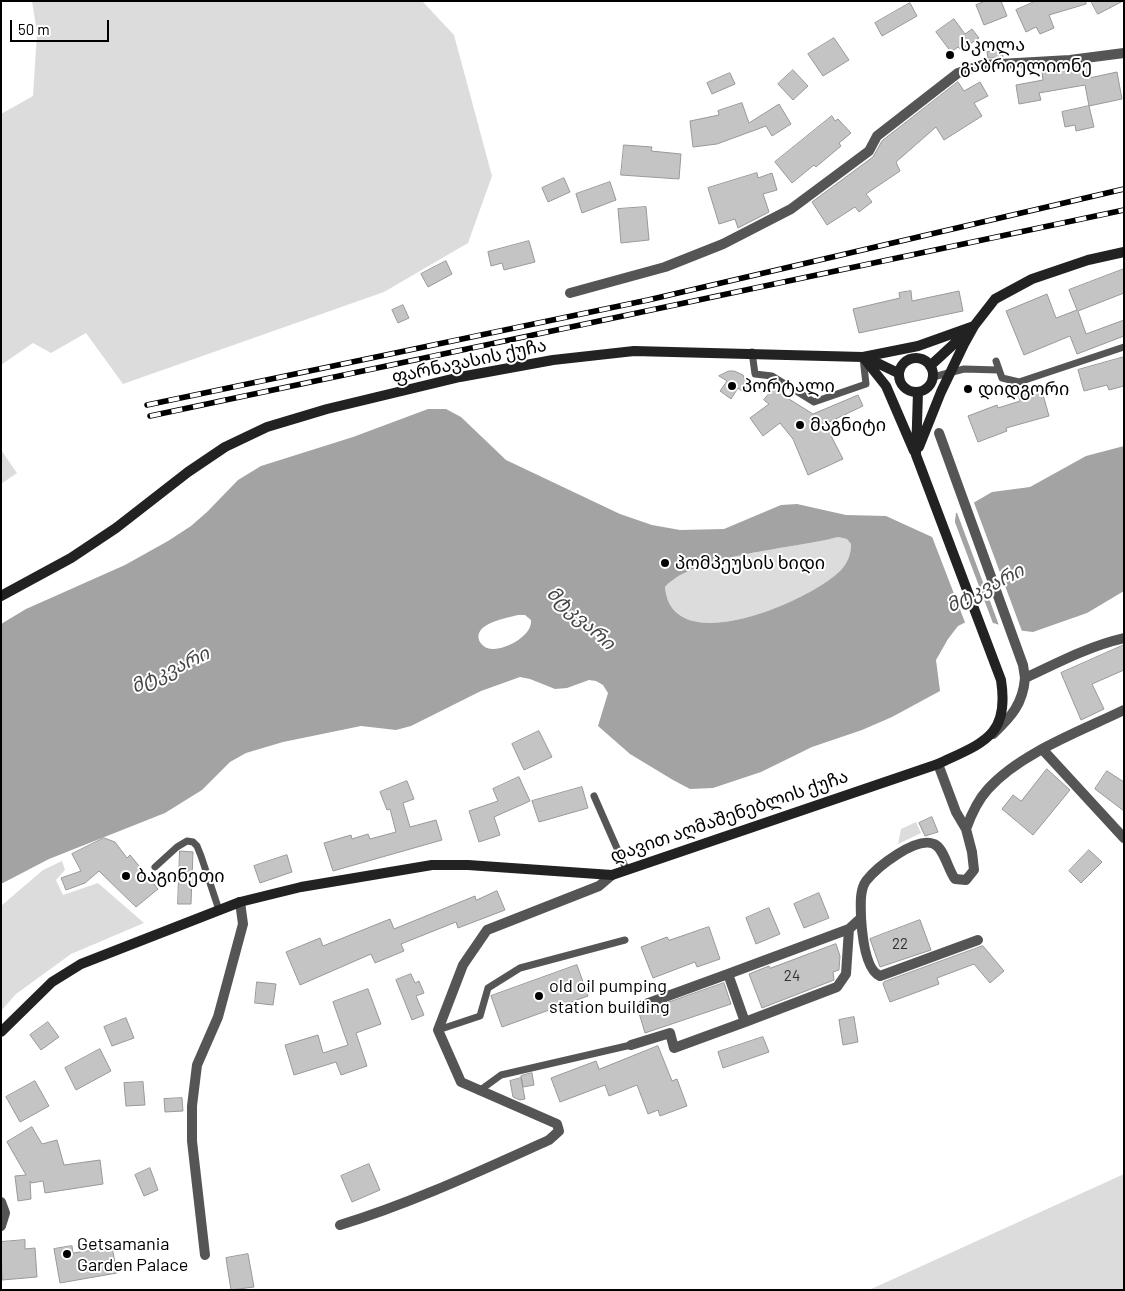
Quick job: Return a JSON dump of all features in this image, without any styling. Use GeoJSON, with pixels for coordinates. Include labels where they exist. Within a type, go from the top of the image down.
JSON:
{"type":"FeatureCollection","features":[{"type":"Feature","properties":{"kind":"main road"},"geometry":{"type":"LineString","coordinates":[[916,455],[950,371],[974,326],[995,299],[1032,279],[1088,260],[1124,252]]}},
{"type":"Feature","properties":{"kind":"main road"},"geometry":{"type":"LineString","coordinates":[[863,357],[918,346],[974,326]]}},
{"type":"Feature","properties":{"kind":"main road"},"geometry":{"type":"LineString","coordinates":[[930,366],[974,326]]}},
{"type":"Feature","properties":{"kind":"main road","name":"ფარნავასის ქუჩა"},"geometry":{"type":"LineString","coordinates":[[1,596],[71,558],[116,528],[188,472],[225,447],[267,427],[327,409],[460,377],[553,360],[634,351],[752,352],[863,357]]}},
{"type":"Feature","properties":{"kind":"main road"},"geometry":{"type":"LineString","coordinates":[[863,357],[898,373]]}},
{"type":"Feature","properties":{"kind":"main road"},"geometry":{"type":"LineString","coordinates":[[863,357],[886,386],[916,455],[999,674],[1004,698],[1000,720],[989,738]]}},
{"type":"Feature","properties":{"kind":"main road"},"geometry":{"type":"LineString","coordinates":[[912,358],[922,359],[930,366],[933,377],[928,387],[918,392],[903,387],[898,373],[902,363],[912,358]]}},
{"type":"Feature","properties":{"kind":"main road"},"geometry":{"type":"LineString","coordinates":[[916,455],[918,392]]}},
{"type":"Feature","properties":{"kind":"main road","name":"დავით აღმაშენებლის ქუჩა"},"geometry":{"type":"LineString","coordinates":[[1,1032],[52,982],[81,964],[240,902],[320,884],[432,865],[468,865],[612,875],[938,764],[989,738]]}},
{"type":"Feature","properties":{"kind":"street"},"geometry":{"type":"LineString","coordinates":[[570,293],[665,267],[723,244],[791,208],[868,151],[876,136],[958,73],[982,64],[1070,60],[1124,53]]}},
{"type":"Feature","properties":{"kind":"street","name":"დავით აღმაშენებლის ქუჩა"},"geometry":{"type":"LineString","coordinates":[[939,433],[1023,664],[1025,678],[1024,693],[1016,712],[989,738]]}},
{"type":"Feature","properties":{"kind":"street"},"geometry":{"type":"LineString","coordinates":[[1025,678],[1073,655],[1106,642],[1124,638]]}},
{"type":"Feature","properties":{"kind":"street"},"geometry":{"type":"LineString","coordinates":[[966,829],[975,807],[988,788],[1024,760],[1124,710]]}},
{"type":"Feature","properties":{"kind":"street"},"geometry":{"type":"LineString","coordinates":[[1043,750],[1124,838]]}},
{"type":"Feature","properties":{"kind":"street"},"geometry":{"type":"LineString","coordinates":[[938,764],[956,812],[966,829],[974,870],[966,880],[955,879],[948,870],[943,853],[936,844],[924,842],[911,846],[890,859],[865,882],[860,900],[862,940],[873,971],[880,976],[978,940]]}},
{"type":"Feature","properties":{"kind":"street"},"geometry":{"type":"LineString","coordinates":[[340,1225],[384,1211],[449,1185],[549,1140],[559,1131],[558,1124],[461,1082],[438,1030],[463,965],[487,930],[599,886],[612,875]]}},
{"type":"Feature","properties":{"kind":"street"},"geometry":{"type":"LineString","coordinates":[[205,1255],[192,1141],[192,1106],[197,1065],[218,1017],[243,924],[240,902]]}},
{"type":"Feature","properties":{"kind":"street"},"geometry":{"type":"LineString","coordinates":[[643,1005],[849,929],[861,918]]}},
{"type":"Feature","properties":{"kind":"street"},"geometry":{"type":"LineString","coordinates":[[631,1045],[670,1033],[674,1048],[837,987],[846,974],[849,929]]}},
{"type":"Feature","properties":{"kind":"street"},"geometry":{"type":"LineString","coordinates":[[728,974],[745,1022]]}},
{"type":"Feature","properties":{"kind":"street"},"geometry":{"type":"LineString","coordinates":[[1,1202],[4,1213],[1,1226]]}},
{"type":"Feature","properties":{"kind":"lane"},"geometry":{"type":"LineString","coordinates":[[996,361],[1002,378],[1019,382],[1124,348]]}},
{"type":"Feature","properties":{"kind":"lane"},"geometry":{"type":"LineString","coordinates":[[752,352],[755,374],[772,376],[814,402],[866,384],[863,357]]}},
{"type":"Feature","properties":{"kind":"lane"},"geometry":{"type":"LineString","coordinates":[[933,377],[950,371],[964,369],[998,370]]}},
{"type":"Feature","properties":{"kind":"lane"},"geometry":{"type":"LineString","coordinates":[[594,796],[626,871]]}},
{"type":"Feature","properties":{"kind":"lane"},"geometry":{"type":"LineString","coordinates":[[155,866],[177,847],[187,841],[193,842],[201,856],[216,911]]}},
{"type":"Feature","properties":{"kind":"lane"},"geometry":{"type":"LineString","coordinates":[[438,1030],[480,1016],[488,988],[520,968],[625,940]]}},
{"type":"Feature","properties":{"kind":"lane"},"geometry":{"type":"LineString","coordinates":[[479,1091],[501,1075],[631,1045]]}},
{"type":"Feature","properties":{"kind":"shaded area"},"geometry":{"type":"Polygon","coordinates":[[[32,1],[422,1],[454,35],[492,176],[468,243],[384,292],[123,384],[86,333],[51,353],[33,343],[1,365],[1,114],[33,96],[37,33],[32,1]]]}},
{"type":"Feature","properties":{"kind":"shaded area"},"geometry":{"type":"Polygon","coordinates":[[[1,450],[17,473],[1,484],[1,450]]]}},
{"type":"Feature","properties":{"kind":"shaded area"},"geometry":{"type":"Polygon","coordinates":[[[838,537],[847,539],[851,544],[848,558],[840,571],[801,597],[773,609],[744,618],[715,623],[691,620],[673,609],[665,587],[679,576],[721,560],[838,537]]]}},
{"type":"Feature","properties":{"kind":"shaded area"},"geometry":{"type":"Polygon","coordinates":[[[916,822],[921,833],[898,844],[901,829],[916,822]]]}},
{"type":"Feature","properties":{"kind":"shaded area"},"geometry":{"type":"Polygon","coordinates":[[[62,861],[65,870],[56,880],[63,895],[98,883],[144,923],[71,954],[16,994],[1,1011],[1,906],[43,870],[62,861]]]}},
{"type":"Feature","properties":{"kind":"shaded area"},"geometry":{"type":"Polygon","coordinates":[[[1124,1174],[1124,1290],[869,1290],[1124,1174]]]}},
{"type":"Feature","properties":{"kind":"water","name":"მტკვარი"},"geometry":{"type":"Polygon","coordinates":[[[428,409],[446,409],[461,417],[506,460],[620,514],[652,525],[680,530],[724,529],[781,505],[797,504],[846,515],[886,516],[932,537],[954,528],[956,513],[992,492],[1030,487],[1086,456],[1124,446],[1124,591],[1087,613],[1033,632],[1016,630],[987,621],[970,620],[958,626],[936,660],[940,691],[892,717],[862,730],[812,747],[761,772],[713,788],[690,789],[673,780],[630,754],[598,726],[608,693],[603,685],[589,680],[567,688],[555,689],[520,677],[481,691],[411,726],[396,730],[361,726],[283,742],[246,753],[230,762],[202,790],[165,813],[49,859],[1,884],[1,624],[26,609],[125,565],[168,541],[191,526],[238,480],[261,466],[353,437],[428,409]],[[838,537],[721,560],[679,576],[665,587],[673,609],[691,620],[715,623],[744,618],[773,609],[801,597],[840,571],[848,558],[851,544],[847,539],[838,537]],[[525,615],[493,622],[481,629],[479,640],[483,646],[493,649],[500,648],[508,646],[522,637],[527,632],[531,620],[525,615]]]}},
{"type":"Feature","properties":{"kind":"pier"},"geometry":{"type":"Polygon","coordinates":[[[973,500],[1023,634],[1000,628],[956,510],[973,500]]]}},
{"type":"Feature","properties":{"kind":"pier"},"geometry":{"type":"Polygon","coordinates":[[[953,517],[994,626],[987,623],[971,623],[966,625],[931,534],[952,526],[953,517]]]}},
{"type":"Feature","properties":{"kind":"building"},"geometry":{"type":"Polygon","coordinates":[[[986,1],[1001,1],[1007,16],[984,25],[976,5],[986,1]]]}},
{"type":"Feature","properties":{"kind":"building"},"geometry":{"type":"Polygon","coordinates":[[[1036,1],[1086,1],[1086,4],[1049,15],[1054,28],[1040,34],[1036,27],[1026,32],[1016,10],[1036,1]]]}},
{"type":"Feature","properties":{"kind":"building"},"geometry":{"type":"Polygon","coordinates":[[[1091,1],[1123,1],[1098,14],[1091,1]]]}},
{"type":"Feature","properties":{"kind":"building"},"geometry":{"type":"Polygon","coordinates":[[[910,3],[917,16],[882,36],[875,23],[910,3]]]}},
{"type":"Feature","properties":{"kind":"building"},"geometry":{"type":"Polygon","coordinates":[[[954,19],[965,34],[972,29],[979,38],[961,50],[958,47],[951,52],[936,32],[954,19]]]}},
{"type":"Feature","properties":{"kind":"building"},"geometry":{"type":"Polygon","coordinates":[[[834,38],[849,60],[823,76],[808,54],[834,38]]]}},
{"type":"Feature","properties":{"kind":"building"},"geometry":{"type":"Polygon","coordinates":[[[1002,50],[1003,57],[988,58],[987,52],[1002,50]]]}},
{"type":"Feature","properties":{"kind":"building"},"geometry":{"type":"Polygon","coordinates":[[[1087,65],[1089,78],[1117,72],[1122,99],[1089,106],[1085,85],[1039,93],[1041,100],[1019,104],[1016,85],[1043,80],[1042,71],[1087,65]]]}},
{"type":"Feature","properties":{"kind":"building"},"geometry":{"type":"Polygon","coordinates":[[[793,70],[808,86],[793,100],[778,84],[793,70]]]}},
{"type":"Feature","properties":{"kind":"building"},"geometry":{"type":"Polygon","coordinates":[[[730,73],[735,84],[712,94],[707,83],[730,73]]]}},
{"type":"Feature","properties":{"kind":"building"},"geometry":{"type":"Polygon","coordinates":[[[958,82],[964,91],[980,82],[988,96],[974,103],[982,116],[944,140],[936,127],[896,162],[900,171],[866,194],[872,202],[859,212],[855,207],[827,225],[812,202],[873,157],[882,141],[958,82]]]}},
{"type":"Feature","properties":{"kind":"building"},"geometry":{"type":"Polygon","coordinates":[[[742,103],[749,123],[779,104],[791,124],[772,136],[766,126],[717,144],[693,147],[690,121],[719,115],[718,111],[742,103]]]}},
{"type":"Feature","properties":{"kind":"building"},"geometry":{"type":"Polygon","coordinates":[[[1089,106],[1094,127],[1076,131],[1075,125],[1065,127],[1062,112],[1089,106]]]}},
{"type":"Feature","properties":{"kind":"building"},"geometry":{"type":"Polygon","coordinates":[[[832,116],[835,121],[838,119],[851,133],[839,143],[841,146],[816,167],[814,165],[792,183],[775,162],[832,116]]]}},
{"type":"Feature","properties":{"kind":"building"},"geometry":{"type":"Polygon","coordinates":[[[624,145],[652,147],[651,151],[681,154],[679,179],[621,175],[624,145]]]}},
{"type":"Feature","properties":{"kind":"building"},"geometry":{"type":"Polygon","coordinates":[[[757,173],[758,178],[772,173],[777,190],[763,194],[769,212],[738,228],[735,219],[719,224],[708,188],[757,173]]]}},
{"type":"Feature","properties":{"kind":"building"},"geometry":{"type":"Polygon","coordinates":[[[564,178],[570,192],[548,202],[542,188],[564,178]]]}},
{"type":"Feature","properties":{"kind":"building"},"geometry":{"type":"Polygon","coordinates":[[[610,182],[616,200],[582,213],[576,194],[610,182]]]}},
{"type":"Feature","properties":{"kind":"building"},"geometry":{"type":"Polygon","coordinates":[[[646,207],[649,240],[621,243],[618,209],[646,207]]]}},
{"type":"Feature","properties":{"kind":"building"},"geometry":{"type":"Polygon","coordinates":[[[529,241],[535,262],[504,270],[502,263],[491,266],[488,252],[529,241]]]}},
{"type":"Feature","properties":{"kind":"building"},"geometry":{"type":"Polygon","coordinates":[[[446,261],[452,274],[428,287],[421,274],[446,261]]]}},
{"type":"Feature","properties":{"kind":"building"},"geometry":{"type":"Polygon","coordinates":[[[1124,269],[1124,293],[1078,311],[1086,334],[1124,320],[1124,336],[1077,354],[1070,336],[1024,355],[1006,311],[1047,294],[1056,318],[1077,310],[1069,290],[1124,269]]]}},
{"type":"Feature","properties":{"kind":"building"},"geometry":{"type":"Polygon","coordinates":[[[911,291],[912,301],[959,291],[963,311],[859,333],[853,309],[900,298],[899,293],[911,291]]]}},
{"type":"Feature","properties":{"kind":"building"},"geometry":{"type":"Polygon","coordinates":[[[403,305],[409,318],[398,323],[392,310],[403,305]]]}},
{"type":"Feature","properties":{"kind":"building"},"geometry":{"type":"Polygon","coordinates":[[[1124,357],[1124,386],[1109,390],[1107,385],[1084,391],[1078,370],[1124,357]]]}},
{"type":"Feature","properties":{"kind":"building"},"geometry":{"type":"Polygon","coordinates":[[[729,371],[743,375],[747,384],[746,394],[738,388],[731,399],[720,391],[727,381],[719,376],[729,371]]]}},
{"type":"Feature","properties":{"kind":"building"},"geometry":{"type":"Polygon","coordinates":[[[1040,384],[1049,416],[1006,428],[1007,431],[978,442],[968,416],[997,405],[998,408],[1020,401],[1017,390],[1040,384]]]}},
{"type":"Feature","properties":{"kind":"building"},"geometry":{"type":"Polygon","coordinates":[[[773,389],[813,414],[858,395],[863,406],[825,424],[843,459],[808,475],[793,439],[780,423],[763,436],[750,418],[769,404],[764,400],[773,389]]]}},
{"type":"Feature","properties":{"kind":"building"},"geometry":{"type":"Polygon","coordinates":[[[1124,645],[1124,670],[1092,684],[1104,709],[1081,720],[1061,673],[1124,645]]]}},
{"type":"Feature","properties":{"kind":"building"},"geometry":{"type":"Polygon","coordinates":[[[539,731],[552,757],[524,770],[512,744],[539,731]]]}},
{"type":"Feature","properties":{"kind":"building"},"geometry":{"type":"Polygon","coordinates":[[[1047,769],[1070,790],[1033,835],[1002,809],[1013,795],[1021,801],[1047,769]]]}},
{"type":"Feature","properties":{"kind":"building"},"geometry":{"type":"Polygon","coordinates":[[[1107,771],[1124,782],[1124,811],[1095,789],[1107,771]]]}},
{"type":"Feature","properties":{"kind":"building"},"geometry":{"type":"Polygon","coordinates":[[[519,777],[530,801],[494,817],[500,835],[479,842],[469,811],[498,801],[493,789],[519,777]]]}},
{"type":"Feature","properties":{"kind":"building"},"geometry":{"type":"Polygon","coordinates":[[[407,781],[414,799],[403,803],[410,827],[436,820],[442,840],[333,871],[324,843],[351,835],[352,839],[368,834],[370,839],[396,832],[390,809],[387,810],[380,792],[407,781]]]}},
{"type":"Feature","properties":{"kind":"building"},"geometry":{"type":"Polygon","coordinates":[[[582,787],[588,808],[539,822],[532,801],[582,787]]]}},
{"type":"Feature","properties":{"kind":"building"},"geometry":{"type":"Polygon","coordinates":[[[932,817],[938,832],[925,836],[919,823],[932,817]]]}},
{"type":"Feature","properties":{"kind":"building","name":"ბაგინეთი"},"geometry":{"type":"Polygon","coordinates":[[[104,838],[115,842],[127,858],[130,855],[158,889],[136,907],[99,871],[85,883],[66,890],[61,878],[81,871],[72,854],[104,838]]]}},
{"type":"Feature","properties":{"kind":"building"},"geometry":{"type":"Polygon","coordinates":[[[1089,850],[1102,862],[1081,883],[1069,871],[1089,850]]]}},
{"type":"Feature","properties":{"kind":"building"},"geometry":{"type":"Polygon","coordinates":[[[180,851],[193,852],[191,904],[178,904],[180,851]]]}},
{"type":"Feature","properties":{"kind":"building"},"geometry":{"type":"Polygon","coordinates":[[[287,855],[292,872],[260,883],[254,866],[287,855]]]}},
{"type":"Feature","properties":{"kind":"building"},"geometry":{"type":"Polygon","coordinates":[[[497,891],[505,910],[458,928],[456,922],[401,944],[404,951],[375,963],[371,954],[300,985],[286,952],[320,938],[323,946],[390,919],[394,929],[475,896],[476,900],[497,891]]]}},
{"type":"Feature","properties":{"kind":"building"},"geometry":{"type":"Polygon","coordinates":[[[819,893],[829,918],[804,928],[794,904],[819,893]]]}},
{"type":"Feature","properties":{"kind":"building"},"geometry":{"type":"Polygon","coordinates":[[[769,908],[780,934],[756,944],[746,918],[769,908]]]}},
{"type":"Feature","properties":{"kind":"building"},"geometry":{"type":"Polygon","coordinates":[[[920,920],[931,950],[880,967],[870,939],[920,920]]]}},
{"type":"Feature","properties":{"kind":"building"},"geometry":{"type":"Polygon","coordinates":[[[709,927],[720,959],[697,967],[695,962],[653,978],[641,947],[667,937],[669,940],[709,927]]]}},
{"type":"Feature","properties":{"kind":"building"},"geometry":{"type":"Polygon","coordinates":[[[836,944],[840,956],[839,970],[833,972],[834,980],[762,1008],[749,974],[836,944]]]}},
{"type":"Feature","properties":{"kind":"building"},"geometry":{"type":"Polygon","coordinates":[[[983,946],[1004,971],[990,983],[974,964],[937,978],[939,984],[890,1002],[883,984],[884,982],[983,946]]]}},
{"type":"Feature","properties":{"kind":"building","name":"old oil pumping station building"},"geometry":{"type":"Polygon","coordinates":[[[577,965],[588,996],[502,1027],[491,996],[577,965]]]}},
{"type":"Feature","properties":{"kind":"building"},"geometry":{"type":"Polygon","coordinates":[[[411,974],[415,983],[419,981],[424,993],[416,996],[424,1015],[412,1020],[396,980],[411,974]]]}},
{"type":"Feature","properties":{"kind":"building"},"geometry":{"type":"Polygon","coordinates":[[[257,982],[276,984],[273,1005],[255,1003],[257,982]]]}},
{"type":"Feature","properties":{"kind":"building"},"geometry":{"type":"Polygon","coordinates":[[[724,983],[731,1004],[645,1033],[639,1013],[724,983]]]}},
{"type":"Feature","properties":{"kind":"building"},"geometry":{"type":"Polygon","coordinates":[[[368,989],[381,1024],[356,1033],[367,1066],[341,1075],[336,1062],[294,1075],[285,1045],[318,1035],[323,1053],[348,1045],[333,1002],[368,989]]]}},
{"type":"Feature","properties":{"kind":"building"},"geometry":{"type":"Polygon","coordinates":[[[854,1017],[858,1042],[843,1045],[839,1020],[854,1017]]]}},
{"type":"Feature","properties":{"kind":"building"},"geometry":{"type":"Polygon","coordinates":[[[126,1018],[134,1038],[112,1046],[104,1027],[126,1018]]]}},
{"type":"Feature","properties":{"kind":"building"},"geometry":{"type":"Polygon","coordinates":[[[48,1022],[59,1037],[41,1050],[30,1035],[48,1022]]]}},
{"type":"Feature","properties":{"kind":"building"},"geometry":{"type":"Polygon","coordinates":[[[763,1037],[769,1052],[723,1068],[718,1052],[763,1037]]]}},
{"type":"Feature","properties":{"kind":"building"},"geometry":{"type":"Polygon","coordinates":[[[658,1046],[672,1081],[677,1079],[687,1106],[660,1116],[658,1110],[648,1114],[637,1085],[609,1096],[605,1085],[560,1102],[551,1078],[596,1061],[599,1069],[658,1046]]]}},
{"type":"Feature","properties":{"kind":"building"},"geometry":{"type":"Polygon","coordinates":[[[100,1049],[111,1071],[76,1090],[65,1068],[100,1049]]]}},
{"type":"Feature","properties":{"kind":"building"},"geometry":{"type":"Polygon","coordinates":[[[532,1073],[534,1085],[523,1087],[521,1076],[532,1073]]]}},
{"type":"Feature","properties":{"kind":"building"},"geometry":{"type":"Polygon","coordinates":[[[521,1078],[525,1099],[520,1100],[513,1097],[510,1081],[521,1078]]]}},
{"type":"Feature","properties":{"kind":"building"},"geometry":{"type":"Polygon","coordinates":[[[35,1081],[49,1106],[20,1122],[6,1097],[35,1081]]]}},
{"type":"Feature","properties":{"kind":"building"},"geometry":{"type":"Polygon","coordinates":[[[143,1082],[145,1105],[126,1106],[124,1083],[143,1082]]]}},
{"type":"Feature","properties":{"kind":"building"},"geometry":{"type":"Polygon","coordinates":[[[182,1098],[183,1111],[165,1112],[164,1099],[182,1098]]]}},
{"type":"Feature","properties":{"kind":"building"},"geometry":{"type":"Polygon","coordinates":[[[32,1127],[42,1144],[57,1140],[64,1165],[100,1160],[103,1184],[45,1193],[43,1181],[31,1183],[30,1181],[31,1199],[18,1201],[15,1176],[26,1175],[7,1142],[32,1127]]]}},
{"type":"Feature","properties":{"kind":"building"},"geometry":{"type":"Polygon","coordinates":[[[369,1164],[380,1190],[352,1202],[341,1176],[369,1164]]]}},
{"type":"Feature","properties":{"kind":"building"},"geometry":{"type":"Polygon","coordinates":[[[150,1168],[158,1190],[144,1196],[135,1175],[150,1168]]]}},
{"type":"Feature","properties":{"kind":"building"},"geometry":{"type":"Polygon","coordinates":[[[25,1240],[25,1249],[35,1248],[37,1277],[2,1280],[1,1242],[25,1240]]]}},
{"type":"Feature","properties":{"kind":"building"},"geometry":{"type":"Polygon","coordinates":[[[72,1246],[73,1253],[112,1247],[117,1273],[60,1283],[54,1249],[72,1246]]]}},
{"type":"Feature","properties":{"kind":"building"},"geometry":{"type":"Polygon","coordinates":[[[248,1254],[254,1287],[231,1290],[226,1258],[248,1254]]]}},
{"type":"Feature","properties":{"kind":"railway"},"geometry":{"type":"LineString","coordinates":[[147,405],[648,300],[1124,189]]}},
{"type":"Feature","properties":{"kind":"railway"},"geometry":{"type":"LineString","coordinates":[[150,416],[1124,210]]}},
{"type":"Feature","properties":{"kind":"place","name":"სკოლა გაბრიელიონე"},"geometry":{"type":"Point","coordinates":[950,55]}},
{"type":"Feature","properties":{"kind":"place","name":"პორტალი"},"geometry":{"type":"Point","coordinates":[732,386]}},
{"type":"Feature","properties":{"kind":"place","name":"დიდგორი"},"geometry":{"type":"Point","coordinates":[968,389]}},
{"type":"Feature","properties":{"kind":"place","name":"მაგნიტი"},"geometry":{"type":"Point","coordinates":[800,425]}},
{"type":"Feature","properties":{"kind":"place","name":"პომპეუსის ხიდი"},"geometry":{"type":"Point","coordinates":[665,563]}},
{"type":"Feature","properties":{"kind":"place","name":"ბაგინეთი"},"geometry":{"type":"Point","coordinates":[126,876]}},
{"type":"Feature","properties":{"kind":"place","name":"old oil pumping station building"},"geometry":{"type":"Point","coordinates":[539,996]}},
{"type":"Feature","properties":{"kind":"place","name":"Getsamania Garden Palace"},"geometry":{"type":"Point","coordinates":[67,1254]}}]}
